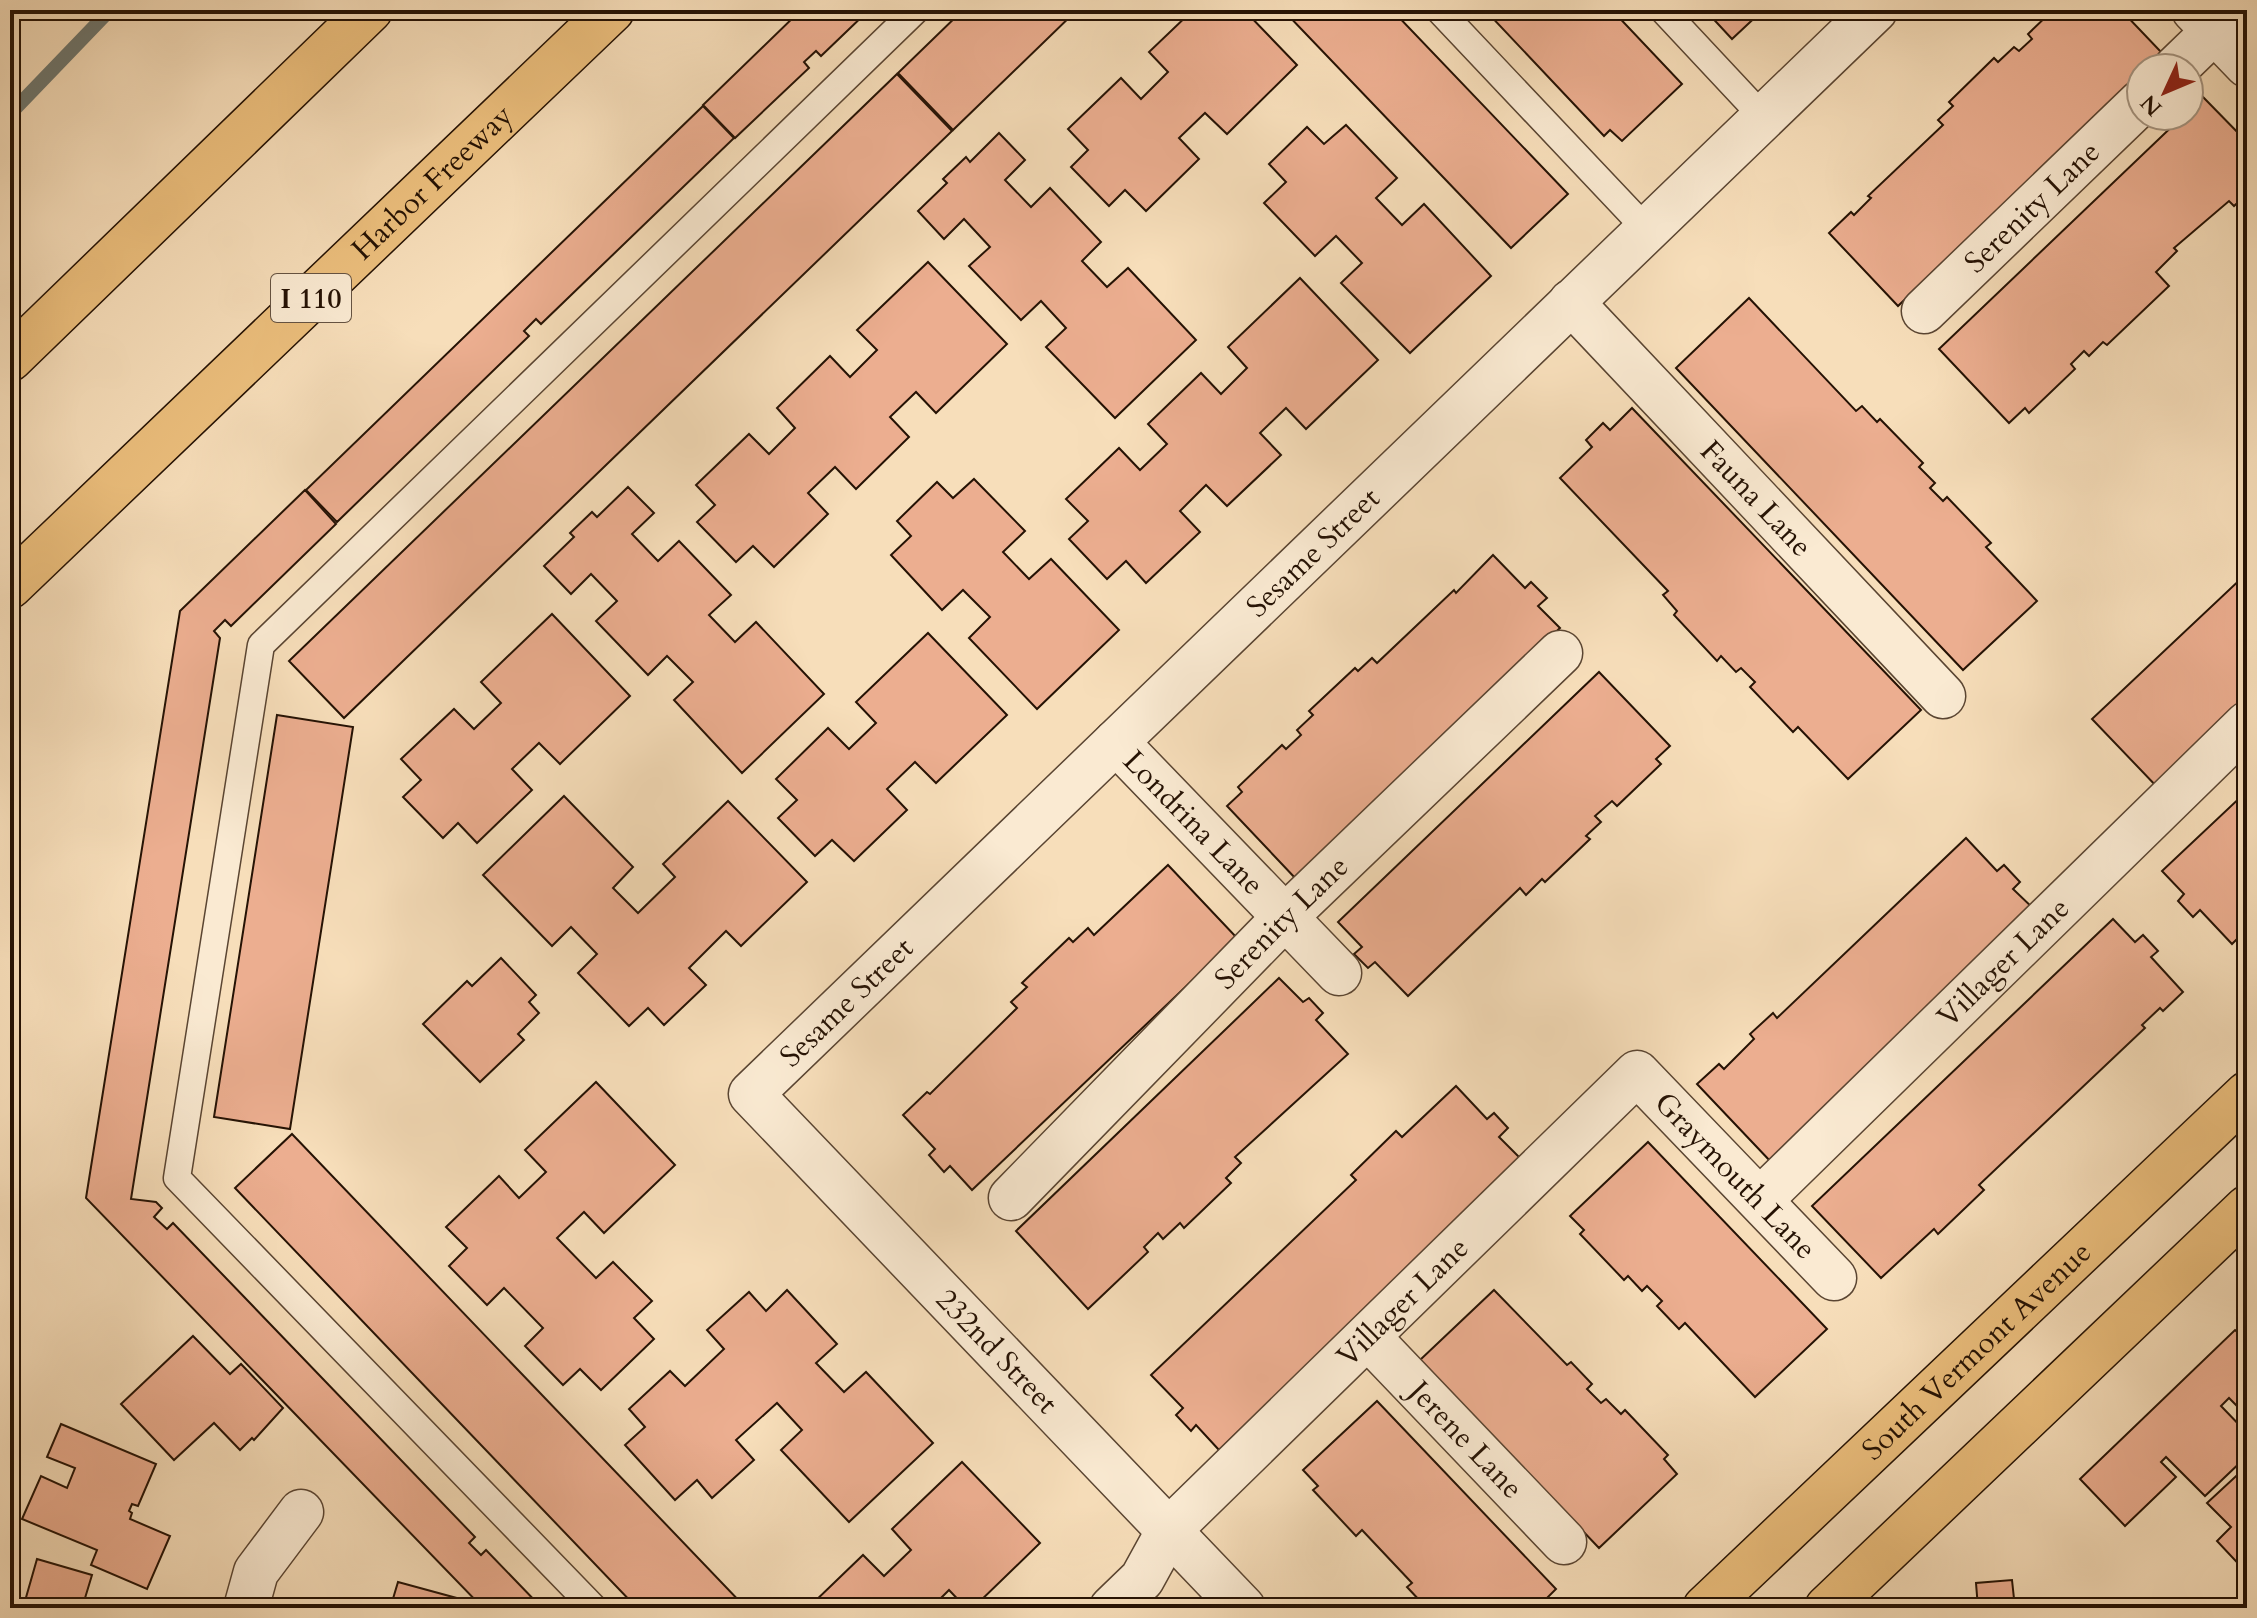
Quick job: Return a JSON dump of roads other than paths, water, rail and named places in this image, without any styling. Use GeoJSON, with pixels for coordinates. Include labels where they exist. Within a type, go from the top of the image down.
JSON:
{"type":"FeatureCollection","features":[{"type":"Feature","properties":{"kind":"main road"},"geometry":{"type":"LineString","coordinates":[[10,359],[370,10]]}},
{"type":"Feature","properties":{"kind":"main road","name":"Harbor Freeway"},"geometry":{"type":"LineString","coordinates":[[10,586],[612,10]]}},
{"type":"Feature","properties":{"kind":"main road","name":"South Vermont Avenue"},"geometry":{"type":"LineString","coordinates":[[1705,1608],[2247,1094]]}},
{"type":"Feature","properties":{"kind":"main road"},"geometry":{"type":"LineString","coordinates":[[1827,1608],[2247,1208]]}},
{"type":"Feature","properties":{"kind":"street","name":"Sesame Street"},"geometry":{"type":"LineString","coordinates":[[751,1094],[1875,10]]}},
{"type":"Feature","properties":{"kind":"street"},"geometry":{"type":"LineString","coordinates":[[2188,52],[2215,17],[2247,65]]}},
{"type":"Feature","properties":{"kind":"street","name":"Serenity Lane"},"geometry":{"type":"LineString","coordinates":[[1924,311],[2125,117]]}},
{"type":"Feature","properties":{"kind":"street","name":"Fauna Lane"},"geometry":{"type":"LineString","coordinates":[[1571,302],[1943,696]]}},
{"type":"Feature","properties":{"kind":"street","name":"Serenity Lane"},"geometry":{"type":"LineString","coordinates":[[1011,1198],[1286,916],[1560,653]]}},
{"type":"Feature","properties":{"kind":"street","name":"Villager Lane"},"geometry":{"type":"LineString","coordinates":[[1760,1200],[2247,724]]}},
{"type":"Feature","properties":{"kind":"street","name":"Londrina Lane"},"geometry":{"type":"LineString","coordinates":[[1116,742],[1339,973]]}},
{"type":"Feature","properties":{"kind":"street","name":"Villager Lane"},"geometry":{"type":"LineString","coordinates":[[1112,1608],[1142,1579],[1169,1530],[1637,1073]]}},
{"type":"Feature","properties":{"kind":"street","name":"Graymouth Lane"},"geometry":{"type":"LineString","coordinates":[[1637,1073],[1834,1278]]}},
{"type":"Feature","properties":{"kind":"street","name":"232nd Street"},"geometry":{"type":"LineString","coordinates":[[751,1094],[1243,1608]]}},
{"type":"Feature","properties":{"kind":"street","name":"Jerene Lane"},"geometry":{"type":"LineString","coordinates":[[1368,1337],[1564,1542]]}},
{"type":"Feature","properties":{"kind":"street"},"geometry":{"type":"LineString","coordinates":[[246,1608],[256,1572],[301,1512]]}},
{"type":"Feature","properties":{"kind":"lane"},"geometry":{"type":"LineString","coordinates":[[594,1608],[177,1178],[261,645],[916,10]]}},
{"type":"Feature","properties":{"kind":"lane"},"geometry":{"type":"LineString","coordinates":[[1439,10],[1647,230]]}},
{"type":"Feature","properties":{"kind":"lane"},"geometry":{"type":"LineString","coordinates":[[1663,10],[1764,118]]}},
{"type":"Feature","properties":{"kind":"waterway"},"geometry":{"type":"LineString","coordinates":[[10,114],[110,10]]}},
{"type":"Feature","properties":{"kind":"waterway"},"geometry":{"type":"LineString","coordinates":[[10,1021],[10,1093]]}}]}
